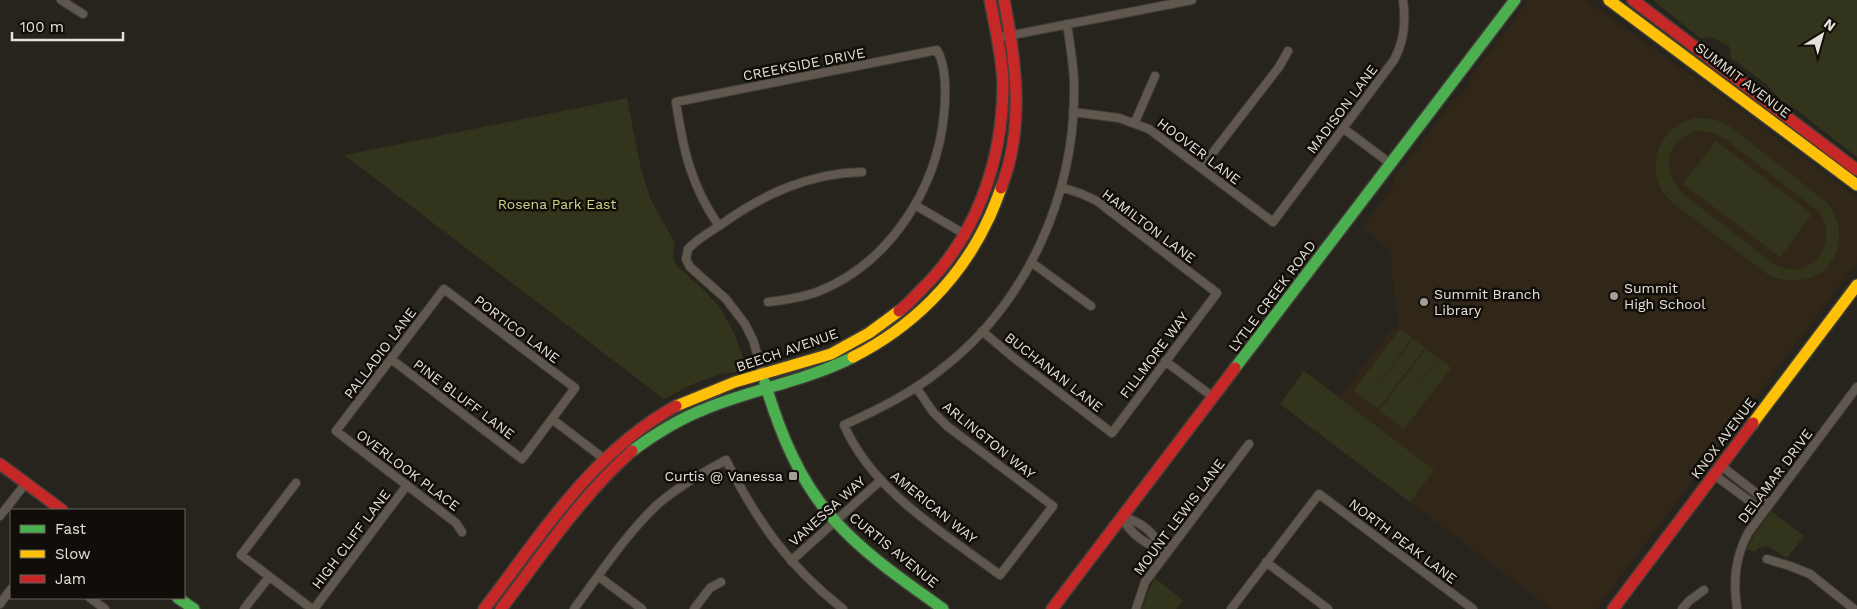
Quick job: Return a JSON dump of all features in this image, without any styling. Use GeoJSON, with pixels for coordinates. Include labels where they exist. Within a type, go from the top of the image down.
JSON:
{"type":"FeatureCollection","features":[{"type":"Feature","properties":{"kind":"main road","name":"BEECH AVENUE"},"geometry":{"type":"LineString","coordinates":[[484,609],[578,484],[603,458],[650,421],[678,405],[707,392],[831,354],[875,330],[911,303],[953,255],[978,212],[987,188],[997,152],[1002,118],[1003,86],[990,0]]}},
{"type":"Feature","properties":{"kind":"main road","name":"BEECH AVENUE"},"geometry":{"type":"LineString","coordinates":[[501,609],[588,494],[613,466],[635,448],[690,414],[837,366],[884,341],[905,326],[951,280],[966,260],[990,218],[1003,186],[1011,155],[1017,96],[1016,67],[1004,0]]}},
{"type":"Feature","properties":{"kind":"main road","name":"LYTLE CREEK ROAD"},"geometry":{"type":"LineString","coordinates":[[1052,609],[1515,0]]}},
{"type":"Feature","properties":{"kind":"main road","name":"SUMMIT AVENUE"},"geometry":{"type":"LineString","coordinates":[[1609,0],[1857,186]]}},
{"type":"Feature","properties":{"kind":"main road","name":"SUMMIT AVENUE"},"geometry":{"type":"LineString","coordinates":[[1634,0],[1857,170]]}},
{"type":"Feature","properties":{"kind":"main road","name":"KNOX AVENUE"},"geometry":{"type":"LineString","coordinates":[[1613,609],[1857,284]]}},
{"type":"Feature","properties":{"kind":"main road","name":"CURTIS AVENUE"},"geometry":{"type":"LineString","coordinates":[[763,374],[783,437],[796,466],[815,495],[835,521],[861,546],[943,609]]}},
{"type":"Feature","properties":{"kind":"main road"},"geometry":{"type":"LineString","coordinates":[[0,464],[61,509]]}},
{"type":"Feature","properties":{"kind":"main road"},"geometry":{"type":"LineString","coordinates":[[179,599],[194,609]]}},
{"type":"Feature","properties":{"kind":"street"},"geometry":{"type":"LineString","coordinates":[[61,0],[83,14]]}},
{"type":"Feature","properties":{"kind":"street"},"geometry":{"type":"LineString","coordinates":[[997,38],[1192,0]]}},
{"type":"Feature","properties":{"kind":"street","name":"MADISON LANE"},"geometry":{"type":"LineString","coordinates":[[1272,222],[1396,57],[1404,29],[1403,0]]}},
{"type":"Feature","properties":{"kind":"street"},"geometry":{"type":"LineString","coordinates":[[916,387],[950,363],[982,331],[1004,304],[1032,262],[1049,225],[1068,156],[1073,112],[1074,80],[1067,24]]}},
{"type":"Feature","properties":{"kind":"street","name":"CREEKSIDE DRIVE"},"geometry":{"type":"LineString","coordinates":[[719,226],[703,200],[691,174],[685,154],[676,102],[937,50],[942,61],[945,84],[944,118],[933,166],[924,189],[915,204]]}},
{"type":"Feature","properties":{"kind":"street"},"geometry":{"type":"LineString","coordinates":[[1201,168],[1279,67],[1288,51]]}},
{"type":"Feature","properties":{"kind":"street"},"geometry":{"type":"LineString","coordinates":[[1135,122],[1155,76]]}},
{"type":"Feature","properties":{"kind":"street","name":"HOOVER LANE"},"geometry":{"type":"LineString","coordinates":[[1073,112],[1103,115],[1135,122],[1149,129],[1272,222]]}},
{"type":"Feature","properties":{"kind":"street"},"geometry":{"type":"LineString","coordinates":[[1343,128],[1391,164]]}},
{"type":"Feature","properties":{"kind":"street"},"geometry":{"type":"LineString","coordinates":[[719,226],[753,203],[786,187],[823,176],[862,172]]}},
{"type":"Feature","properties":{"kind":"street","name":"HAMILTON LANE"},"geometry":{"type":"LineString","coordinates":[[1061,187],[1097,201],[1217,293]]}},
{"type":"Feature","properties":{"kind":"street"},"geometry":{"type":"LineString","coordinates":[[768,302],[803,297],[843,279],[866,263],[896,234],[915,204],[966,235]]}},
{"type":"Feature","properties":{"kind":"street","name":"CURTIS AVENUE"},"geometry":{"type":"LineString","coordinates":[[719,226],[689,247],[686,255],[687,262],[690,267],[726,299],[745,324],[753,340],[763,374]]}},
{"type":"Feature","properties":{"kind":"street"},"geometry":{"type":"LineString","coordinates":[[1032,262],[1091,306]]}},
{"type":"Feature","properties":{"kind":"street","name":"PALLADIO LANE"},"geometry":{"type":"LineString","coordinates":[[336,431],[444,289]]}},
{"type":"Feature","properties":{"kind":"street","name":"PORTICO LANE"},"geometry":{"type":"LineString","coordinates":[[444,289],[575,388],[552,419]]}},
{"type":"Feature","properties":{"kind":"street","name":"FILLMORE WAY"},"geometry":{"type":"LineString","coordinates":[[1112,432],[1217,293]]}},
{"type":"Feature","properties":{"kind":"street","name":"BUCHANAN LANE"},"geometry":{"type":"LineString","coordinates":[[982,331],[1014,358],[1112,432]]}},
{"type":"Feature","properties":{"kind":"street","name":"PINE BLUFF LANE"},"geometry":{"type":"LineString","coordinates":[[391,359],[522,459],[552,419]]}},
{"type":"Feature","properties":{"kind":"street"},"geometry":{"type":"LineString","coordinates":[[1165,361],[1213,397]]}},
{"type":"Feature","properties":{"kind":"street","name":"AMERICAN WAY"},"geometry":{"type":"LineString","coordinates":[[916,387],[879,409],[844,425],[863,459],[880,481],[910,507],[1000,575]]}},
{"type":"Feature","properties":{"kind":"street","name":"ARLINGTON WAY"},"geometry":{"type":"LineString","coordinates":[[916,387],[933,412],[947,426],[1053,506],[1000,575]]}},
{"type":"Feature","properties":{"kind":"street","name":"DELAMAR DRIVE"},"geometry":{"type":"LineString","coordinates":[[1737,609],[1734,588],[1736,562],[1740,547],[1763,511],[1857,387]]}},
{"type":"Feature","properties":{"kind":"street"},"geometry":{"type":"LineString","coordinates":[[552,419],[603,458]]}},
{"type":"Feature","properties":{"kind":"street","name":"OVERLOOK PLACE"},"geometry":{"type":"LineString","coordinates":[[336,431],[456,523],[462,532]]}},
{"type":"Feature","properties":{"kind":"street","name":"MOUNT LEWIS LANE"},"geometry":{"type":"LineString","coordinates":[[1136,609],[1145,582],[1249,444]]}},
{"type":"Feature","properties":{"kind":"street"},"geometry":{"type":"LineString","coordinates":[[574,609],[633,532],[659,504],[697,476],[726,460],[756,514],[791,561],[843,609]]}},
{"type":"Feature","properties":{"kind":"street"},"geometry":{"type":"LineString","coordinates":[[1717,470],[1769,503]]}},
{"type":"Feature","properties":{"kind":"street"},"geometry":{"type":"LineString","coordinates":[[1717,470],[1763,511]]}},
{"type":"Feature","properties":{"kind":"street","name":"VANESSA WAY"},"geometry":{"type":"LineString","coordinates":[[791,561],[880,481]]}},
{"type":"Feature","properties":{"kind":"street"},"geometry":{"type":"LineString","coordinates":[[0,516],[26,483]]}},
{"type":"Feature","properties":{"kind":"street"},"geometry":{"type":"LineString","coordinates":[[296,483],[241,555],[313,609]]}},
{"type":"Feature","properties":{"kind":"street","name":"HIGH CLIFF LANE"},"geometry":{"type":"LineString","coordinates":[[313,609],[407,485]]}},
{"type":"Feature","properties":{"kind":"street","name":"NORTH PEAK LANE"},"geometry":{"type":"LineString","coordinates":[[1266,562],[1319,494],[1473,609]]}},
{"type":"Feature","properties":{"kind":"street"},"geometry":{"type":"LineString","coordinates":[[1122,518],[1134,520],[1155,536],[1166,553]]}},
{"type":"Feature","properties":{"kind":"street"},"geometry":{"type":"LineString","coordinates":[[1767,559],[1810,574],[1854,609]]}},
{"type":"Feature","properties":{"kind":"street"},"geometry":{"type":"LineString","coordinates":[[1231,609],[1266,562],[1328,609]]}},
{"type":"Feature","properties":{"kind":"street"},"geometry":{"type":"LineString","coordinates":[[598,576],[642,609]]}},
{"type":"Feature","properties":{"kind":"street"},"geometry":{"type":"LineString","coordinates":[[244,609],[269,577]]}},
{"type":"Feature","properties":{"kind":"street"},"geometry":{"type":"LineString","coordinates":[[694,609],[710,588],[721,582]]}},
{"type":"Feature","properties":{"kind":"street"},"geometry":{"type":"LineString","coordinates":[[0,604],[10,590]]}},
{"type":"Feature","properties":{"kind":"street"},"geometry":{"type":"LineString","coordinates":[[1682,609],[1704,590]]}},
{"type":"Feature","properties":{"kind":"street"},"geometry":{"type":"LineString","coordinates":[[90,608],[93,600],[105,609]]}},
{"type":"Feature","properties":{"kind":"shaded area","name":"Summit High School"},"geometry":{"type":"Polygon","coordinates":[[[1529,0],[1586,0],[1691,76],[1692,74],[1857,198],[1857,263],[1596,609],[1552,609],[1280,404],[1304,371],[1339,397],[1392,329],[1399,328],[1390,261],[1392,260],[1391,252],[1362,228],[1395,184],[1392,180],[1455,98],[1457,99],[1471,82],[1468,80],[1529,0]]]}},
{"type":"Feature","properties":{"kind":"green space"},"geometry":{"type":"Polygon","coordinates":[[[1653,0],[1857,0],[1857,157],[1794,108],[1783,102],[1766,84],[1731,58],[1729,46],[1711,37],[1701,39],[1653,0]]]}},
{"type":"Feature","properties":{"kind":"green space","name":"Rosena Park East"},"geometry":{"type":"Polygon","coordinates":[[[627,98],[641,169],[651,200],[675,243],[673,256],[676,265],[706,292],[721,309],[736,337],[744,361],[737,372],[721,374],[695,383],[664,399],[344,155],[627,98]]]}},
{"type":"Feature","properties":{"kind":"green space"},"geometry":{"type":"Polygon","coordinates":[[[1695,118],[1714,119],[1731,127],[1826,202],[1834,213],[1839,237],[1837,249],[1832,260],[1824,270],[1814,276],[1797,281],[1770,276],[1674,204],[1665,195],[1661,189],[1656,172],[1657,154],[1660,146],[1670,132],[1681,123],[1695,118]],[[1697,131],[1686,136],[1672,150],[1669,158],[1671,175],[1683,194],[1775,265],[1798,269],[1815,261],[1824,246],[1826,238],[1824,220],[1819,212],[1724,138],[1711,132],[1697,131]]]}},
{"type":"Feature","properties":{"kind":"green space"},"geometry":{"type":"Polygon","coordinates":[[[1716,141],[1812,214],[1780,257],[1683,184],[1716,141]]]}},
{"type":"Feature","properties":{"kind":"green space"},"geometry":{"type":"Polygon","coordinates":[[[1400,329],[1412,338],[1366,400],[1354,390],[1400,329]]]}},
{"type":"Feature","properties":{"kind":"green space"},"geometry":{"type":"Polygon","coordinates":[[[1413,339],[1425,348],[1378,409],[1366,400],[1413,339]]]}},
{"type":"Feature","properties":{"kind":"green space"},"geometry":{"type":"Polygon","coordinates":[[[1426,349],[1438,358],[1396,413],[1439,358],[1451,368],[1404,429],[1379,410],[1426,349]]]}},
{"type":"Feature","properties":{"kind":"green space"},"geometry":{"type":"Polygon","coordinates":[[[1304,371],[1434,470],[1410,502],[1280,404],[1304,371]]]}},
{"type":"Feature","properties":{"kind":"green space"},"geometry":{"type":"Polygon","coordinates":[[[1771,511],[1804,536],[1787,558],[1767,546],[1758,548],[1755,552],[1747,549],[1754,535],[1771,511]]]}},
{"type":"Feature","properties":{"kind":"green space"},"geometry":{"type":"Polygon","coordinates":[[[1155,578],[1183,600],[1176,609],[1142,609],[1155,578]]]}},
{"type":"Feature","properties":{"kind":"traffic: fast"},"geometry":{"type":"LineString","coordinates":[[1235,368],[1515,0]]}},
{"type":"Feature","properties":{"kind":"traffic: fast"},"geometry":{"type":"LineString","coordinates":[[632,451],[667,427],[695,413],[723,402],[798,379],[853,357]]}},
{"type":"Feature","properties":{"kind":"traffic: fast"},"geometry":{"type":"LineString","coordinates":[[765,383],[777,420],[793,457],[823,507],[848,534],[874,557],[943,609]]}},
{"type":"Feature","properties":{"kind":"traffic: fast"},"geometry":{"type":"LineString","coordinates":[[179,599],[194,609]]}},
{"type":"Feature","properties":{"kind":"traffic: slow"},"geometry":{"type":"LineString","coordinates":[[1609,0],[1857,185]]}},
{"type":"Feature","properties":{"kind":"traffic: slow"},"geometry":{"type":"LineString","coordinates":[[853,357],[895,332],[914,317],[948,282],[977,242],[1001,188]]}},
{"type":"Feature","properties":{"kind":"traffic: slow"},"geometry":{"type":"LineString","coordinates":[[1753,423],[1857,285]]}},
{"type":"Feature","properties":{"kind":"traffic: slow"},"geometry":{"type":"LineString","coordinates":[[676,406],[735,382],[831,354],[869,333],[899,311]]}},
{"type":"Feature","properties":{"kind":"traffic: jam"},"geometry":{"type":"LineString","coordinates":[[899,311],[940,269],[957,247],[971,223],[991,171],[998,143],[1003,76],[990,0]]}},
{"type":"Feature","properties":{"kind":"traffic: jam"},"geometry":{"type":"LineString","coordinates":[[1001,188],[1009,165],[1016,118],[1015,71],[1004,0]]}},
{"type":"Feature","properties":{"kind":"traffic: jam"},"geometry":{"type":"LineString","coordinates":[[1633,0],[1857,170]]}},
{"type":"Feature","properties":{"kind":"traffic: jam"},"geometry":{"type":"LineString","coordinates":[[1052,609],[1235,368]]}},
{"type":"Feature","properties":{"kind":"traffic: jam"},"geometry":{"type":"LineString","coordinates":[[484,609],[548,524],[593,471],[646,425],[676,406]]}},
{"type":"Feature","properties":{"kind":"traffic: jam"},"geometry":{"type":"LineString","coordinates":[[1613,609],[1753,423]]}},
{"type":"Feature","properties":{"kind":"traffic: jam"},"geometry":{"type":"LineString","coordinates":[[501,609],[579,507],[613,468],[632,451]]}},
{"type":"Feature","properties":{"kind":"traffic: jam"},"geometry":{"type":"LineString","coordinates":[[0,464],[61,509]]}},
{"type":"Feature","properties":{"kind":"place","name":"Summit High School"},"geometry":{"type":"Point","coordinates":[1614,296]}},
{"type":"Feature","properties":{"kind":"place","name":"Summit Branch Library"},"geometry":{"type":"Point","coordinates":[1424,302]}},
{"type":"Feature","properties":{"kind":"place","name":"Curtis @ Vanessa"},"geometry":{"type":"Point","coordinates":[793,476]}}]}
